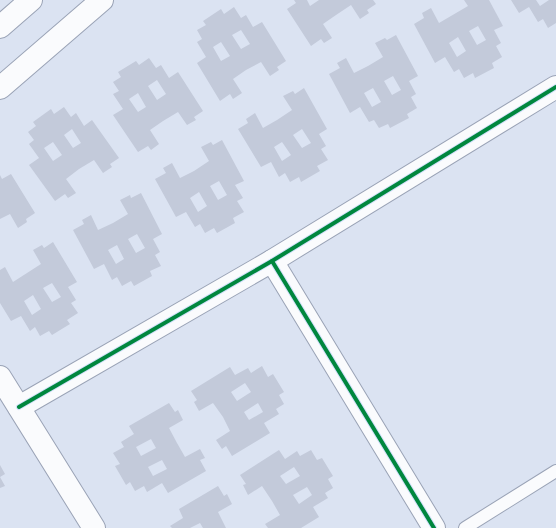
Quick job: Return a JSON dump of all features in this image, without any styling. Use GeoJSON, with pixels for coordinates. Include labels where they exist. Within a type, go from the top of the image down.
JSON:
{"type":"FeatureCollection","features":[{"type":"Feature","properties":{"kind":"street"},"geometry":{"type":"LineString","coordinates":[[0,27],[31,0]]}},
{"type":"Feature","properties":{"kind":"street"},"geometry":{"type":"LineString","coordinates":[[0,88],[102,0]]}},
{"type":"Feature","properties":{"kind":"street"},"geometry":{"type":"LineString","coordinates":[[19,407],[272,261],[556,87]]}},
{"type":"Feature","properties":{"kind":"street"},"geometry":{"type":"LineString","coordinates":[[272,261],[434,528]]}},
{"type":"Feature","properties":{"kind":"street"},"geometry":{"type":"LineString","coordinates":[[0,376],[94,528]]}},
{"type":"Feature","properties":{"kind":"lane"},"geometry":{"type":"LineString","coordinates":[[465,528],[556,470]]}},
{"type":"Feature","properties":{"kind":"building"},"geometry":{"type":"Polygon","coordinates":[[[294,0],[307,0],[310,6],[319,0],[373,0],[376,4],[367,10],[369,13],[360,19],[351,5],[323,24],[332,38],[324,43],[321,39],[311,46],[287,9],[296,3],[294,0]]]}},
{"type":"Feature","properties":{"kind":"building"},"geometry":{"type":"Polygon","coordinates":[[[464,0],[489,0],[503,26],[494,30],[501,43],[496,46],[502,57],[492,63],[494,68],[475,78],[473,73],[464,78],[459,69],[454,72],[445,57],[435,63],[414,24],[424,18],[422,13],[431,8],[439,23],[468,6],[464,0]],[[478,26],[469,31],[477,45],[486,40],[478,26]],[[458,37],[449,43],[457,57],[466,51],[458,37]]]}},
{"type":"Feature","properties":{"kind":"building"},"geometry":{"type":"Polygon","coordinates":[[[511,0],[536,0],[540,6],[549,0],[556,0],[556,23],[548,28],[543,19],[538,22],[529,7],[519,13],[511,0]]]}},
{"type":"Feature","properties":{"kind":"building"},"geometry":{"type":"Polygon","coordinates":[[[234,7],[241,18],[246,15],[253,27],[262,22],[286,61],[277,67],[279,70],[270,76],[261,62],[246,70],[233,79],[242,93],[233,99],[230,94],[220,101],[197,63],[206,57],[197,42],[202,39],[197,30],[206,25],[203,21],[221,9],[224,14],[234,7]],[[241,30],[232,35],[241,49],[250,44],[241,30]],[[221,42],[213,47],[221,61],[230,56],[221,42]]]}},
{"type":"Feature","properties":{"kind":"building"},"geometry":{"type":"Polygon","coordinates":[[[396,35],[418,76],[409,81],[416,94],[411,97],[417,108],[407,114],[409,118],[390,128],[388,124],[379,128],[374,120],[369,122],[360,107],[350,113],[329,74],[340,68],[337,63],[346,58],[354,73],[368,66],[383,57],[375,43],[385,38],[387,40],[396,35]],[[393,76],[384,81],[392,95],[401,90],[393,76]],[[373,88],[364,93],[372,107],[381,102],[373,88]]]}},
{"type":"Feature","properties":{"kind":"building"},"geometry":{"type":"Polygon","coordinates":[[[149,58],[156,68],[161,65],[169,78],[178,72],[203,111],[194,117],[196,120],[187,125],[178,112],[163,121],[150,130],[159,144],[151,150],[148,146],[138,152],[113,115],[123,109],[113,94],[119,91],[113,82],[121,77],[118,72],[136,61],[139,65],[149,58]],[[157,80],[148,86],[157,100],[166,94],[157,80]],[[138,93],[129,99],[138,112],[146,107],[138,93]]]}},
{"type":"Feature","properties":{"kind":"building"},"geometry":{"type":"Polygon","coordinates":[[[304,88],[327,129],[319,134],[326,146],[321,149],[328,160],[317,166],[320,171],[301,182],[299,177],[290,182],[285,173],[279,177],[271,162],[261,167],[238,129],[248,123],[246,119],[255,113],[263,128],[277,120],[292,110],[283,96],[293,91],[295,94],[304,88]],[[302,129],[293,135],[302,148],[311,143],[302,129]],[[282,142],[274,147],[282,161],[291,155],[282,142]]]}},
{"type":"Feature","properties":{"kind":"building"},"geometry":{"type":"Polygon","coordinates":[[[64,107],[71,117],[76,113],[84,126],[92,120],[119,158],[110,164],[112,167],[103,173],[94,160],[79,169],[66,179],[76,193],[68,198],[65,194],[55,201],[29,165],[39,158],[29,144],[34,140],[28,132],[36,126],[33,122],[51,109],[54,114],[64,107]],[[72,129],[64,135],[73,148],[81,143],[72,129]],[[53,142],[44,148],[53,161],[62,155],[53,142]]]}},
{"type":"Feature","properties":{"kind":"building"},"geometry":{"type":"Polygon","coordinates":[[[222,140],[244,181],[235,185],[243,198],[237,201],[244,212],[233,218],[235,223],[217,233],[214,228],[205,233],[200,224],[195,227],[186,212],[176,217],[155,179],[166,173],[163,168],[172,163],[180,178],[194,171],[209,161],[201,147],[211,142],[213,145],[222,140]],[[219,181],[210,186],[218,200],[227,195],[219,181]],[[199,192],[190,198],[198,212],[207,206],[199,192]]]}},
{"type":"Feature","properties":{"kind":"building"},"geometry":{"type":"Polygon","coordinates":[[[11,174],[35,213],[26,219],[27,222],[18,228],[10,214],[0,219],[0,175],[2,179],[11,174]]]}},
{"type":"Feature","properties":{"kind":"building"},"geometry":{"type":"Polygon","coordinates":[[[141,193],[162,234],[153,239],[160,252],[155,255],[161,266],[150,271],[152,276],[134,286],[131,281],[122,286],[117,277],[112,280],[104,264],[94,269],[73,230],[84,224],[82,220],[91,215],[98,230],[113,223],[128,214],[120,200],[130,195],[131,198],[141,193]],[[137,234],[128,239],[136,253],[145,248],[137,234]],[[117,245],[108,250],[116,264],[124,259],[117,245]]]}},
{"type":"Feature","properties":{"kind":"building"},"geometry":{"type":"Polygon","coordinates":[[[53,242],[77,282],[68,287],[76,300],[71,303],[78,313],[67,320],[70,324],[52,335],[49,331],[40,336],[35,327],[30,331],[21,316],[11,321],[0,303],[0,270],[5,267],[13,282],[41,264],[33,250],[42,245],[44,248],[53,242]],[[52,283],[43,288],[52,302],[61,297],[52,283]],[[33,295],[24,301],[32,315],[41,309],[33,295]]]}},
{"type":"Feature","properties":{"kind":"building"},"geometry":{"type":"Polygon","coordinates":[[[262,366],[268,377],[273,374],[284,392],[279,395],[284,404],[276,409],[279,414],[264,423],[270,433],[232,456],[226,446],[222,449],[216,440],[230,431],[223,417],[213,403],[199,411],[194,402],[197,400],[191,391],[230,367],[235,375],[248,368],[251,373],[262,366]],[[245,383],[231,392],[237,401],[251,392],[245,383]],[[258,403],[244,412],[249,420],[263,412],[258,403]]]}},
{"type":"Feature","properties":{"kind":"building"},"geometry":{"type":"Polygon","coordinates":[[[169,403],[175,412],[178,410],[183,420],[169,428],[177,443],[185,457],[200,449],[205,458],[200,460],[206,471],[168,493],[162,483],[147,492],[144,486],[135,491],[130,482],[126,485],[115,466],[120,464],[113,453],[124,447],[121,442],[134,434],[129,426],[169,403]],[[151,439],[136,447],[141,456],[156,448],[151,439]],[[162,460],[148,467],[153,476],[167,469],[162,460]]]}},
{"type":"Feature","properties":{"kind":"building"},"geometry":{"type":"Polygon","coordinates":[[[279,450],[285,459],[297,451],[300,456],[311,450],[317,460],[322,458],[333,476],[328,479],[333,488],[325,493],[328,498],[313,507],[319,517],[301,528],[268,528],[265,524],[280,515],[262,486],[248,495],[243,485],[246,484],[240,475],[279,450]],[[294,467],[280,476],[286,484],[300,476],[294,467]],[[307,487],[293,495],[299,504],[312,495],[307,487]]]}},
{"type":"Feature","properties":{"kind":"building"},"geometry":{"type":"Polygon","coordinates":[[[0,465],[5,474],[0,477],[0,465]]]}},
{"type":"Feature","properties":{"kind":"building"},"geometry":{"type":"Polygon","coordinates":[[[0,477],[5,486],[0,488],[0,477]]]}},
{"type":"Feature","properties":{"kind":"building"},"geometry":{"type":"Polygon","coordinates":[[[218,486],[224,496],[227,494],[232,504],[218,512],[226,528],[203,528],[200,523],[190,528],[172,528],[170,526],[183,518],[179,509],[218,486]]]}},
{"type":"Feature","properties":{"kind":"cycle path"},"geometry":{"type":"LineString","coordinates":[[19,407],[272,261],[556,87]]}},
{"type":"Feature","properties":{"kind":"cycle path"},"geometry":{"type":"LineString","coordinates":[[272,261],[434,528]]}}]}
